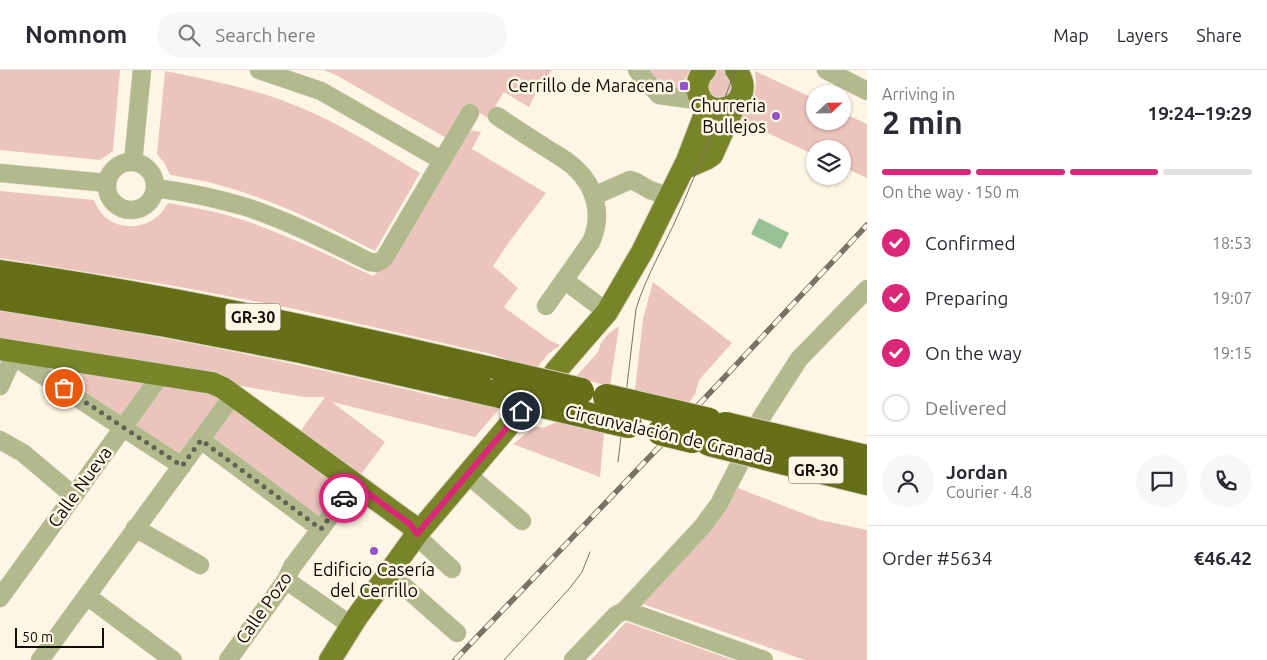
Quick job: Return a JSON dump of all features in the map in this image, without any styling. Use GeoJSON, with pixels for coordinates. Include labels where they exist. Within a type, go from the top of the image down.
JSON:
{"type":"FeatureCollection","features":[{"type":"Feature","properties":{"kind":"highway","name":"Circunvalación de Granada"},"geometry":{"type":"LineString","coordinates":[[0,273],[168,300],[305,328],[496,383],[709,432],[766,437],[867,458]]}},
{"type":"Feature","properties":{"kind":"highway","name":"Circunvalación de Granada"},"geometry":{"type":"LineString","coordinates":[[0,297],[166,324],[301,350],[496,383]]}},
{"type":"Feature","properties":{"kind":"highway","name":"Circunvalación de Granada"},"geometry":{"type":"LineString","coordinates":[[766,437],[867,482]]}},
{"type":"Feature","properties":{"kind":"main road"},"geometry":{"type":"LineString","coordinates":[[555,372],[607,312],[642,252],[670,197],[683,169],[704,102],[698,85],[701,74],[705,70]]}},
{"type":"Feature","properties":{"kind":"main road"},"geometry":{"type":"LineString","coordinates":[[683,169],[706,159],[712,154],[742,92],[740,72]]}},
{"type":"Feature","properties":{"kind":"main road"},"geometry":{"type":"LineString","coordinates":[[704,102],[721,109],[735,104]]}},
{"type":"Feature","properties":{"kind":"main road"},"geometry":{"type":"LineString","coordinates":[[10,352],[212,383],[234,394],[410,524],[417,534]]}},
{"type":"Feature","properties":{"kind":"main road"},"geometry":{"type":"LineString","coordinates":[[330,660],[417,534],[521,411]]}},
{"type":"Feature","properties":{"kind":"street"},"geometry":{"type":"LineString","coordinates":[[133,162],[142,70]]}},
{"type":"Feature","properties":{"kind":"street"},"geometry":{"type":"LineString","coordinates":[[259,70],[321,91],[441,160]]}},
{"type":"Feature","properties":{"kind":"street"},"geometry":{"type":"LineString","coordinates":[[636,70],[659,95],[704,102]]}},
{"type":"Feature","properties":{"kind":"street"},"geometry":{"type":"LineString","coordinates":[[826,70],[867,92]]}},
{"type":"Feature","properties":{"kind":"street"},"geometry":{"type":"LineString","coordinates":[[155,188],[194,194],[246,207],[300,228],[370,262],[378,263],[384,258],[470,113]]}},
{"type":"Feature","properties":{"kind":"street"},"geometry":{"type":"LineString","coordinates":[[497,116],[575,167],[587,181],[594,196],[597,221],[591,242],[546,306]]}},
{"type":"Feature","properties":{"kind":"street"},"geometry":{"type":"LineString","coordinates":[[133,162],[147,167],[155,180],[155,188],[150,202],[137,209],[129,210],[116,204],[111,198],[107,183],[113,170],[119,165],[133,162]]}},
{"type":"Feature","properties":{"kind":"street"},"geometry":{"type":"LineString","coordinates":[[0,173],[107,183]]}},
{"type":"Feature","properties":{"kind":"street"},"geometry":{"type":"LineString","coordinates":[[594,196],[630,180],[670,197]]}},
{"type":"Feature","properties":{"kind":"street"},"geometry":{"type":"LineString","coordinates":[[564,280],[607,312]]}},
{"type":"Feature","properties":{"kind":"street"},"geometry":{"type":"LineString","coordinates":[[766,437],[784,380],[799,359],[867,289]]}},
{"type":"Feature","properties":{"kind":"street"},"geometry":{"type":"LineString","coordinates":[[0,386],[10,352],[182,466]]}},
{"type":"Feature","properties":{"kind":"street","name":"Calle Nueva"},"geometry":{"type":"LineString","coordinates":[[0,598],[161,375]]}},
{"type":"Feature","properties":{"kind":"street"},"geometry":{"type":"LineString","coordinates":[[40,660],[234,394]]}},
{"type":"Feature","properties":{"kind":"street"},"geometry":{"type":"LineString","coordinates":[[0,440],[23,453],[74,496]]}},
{"type":"Feature","properties":{"kind":"street"},"geometry":{"type":"LineString","coordinates":[[201,440],[321,529]]}},
{"type":"Feature","properties":{"kind":"street"},"geometry":{"type":"LineString","coordinates":[[573,660],[616,614],[625,610],[703,526],[719,504],[739,465]]}},
{"type":"Feature","properties":{"kind":"street"},"geometry":{"type":"LineString","coordinates":[[468,475],[522,521]]}},
{"type":"Feature","properties":{"kind":"street","name":"Calle Pozo"},"geometry":{"type":"LineString","coordinates":[[228,660],[286,580],[292,567],[354,483]]}},
{"type":"Feature","properties":{"kind":"street"},"geometry":{"type":"LineString","coordinates":[[135,528],[200,565]]}},
{"type":"Feature","properties":{"kind":"street"},"geometry":{"type":"LineString","coordinates":[[417,534],[452,569]]}},
{"type":"Feature","properties":{"kind":"street"},"geometry":{"type":"LineString","coordinates":[[389,573],[457,632]]}},
{"type":"Feature","properties":{"kind":"street"},"geometry":{"type":"LineString","coordinates":[[286,580],[352,626]]}},
{"type":"Feature","properties":{"kind":"street"},"geometry":{"type":"LineString","coordinates":[[87,596],[173,660]]}},
{"type":"Feature","properties":{"kind":"street"},"geometry":{"type":"LineString","coordinates":[[625,610],[764,660]]}},
{"type":"Feature","properties":{"kind":"shaded area"},"geometry":{"type":"Polygon","coordinates":[[[0,70],[120,70],[113,151],[100,160],[0,150],[0,70]]]}},
{"type":"Feature","properties":{"kind":"shaded area"},"geometry":{"type":"Polygon","coordinates":[[[323,70],[552,70],[537,91],[529,107],[504,92],[488,118],[470,107],[448,139],[334,74],[323,70]]]}},
{"type":"Feature","properties":{"kind":"shaded area"},"geometry":{"type":"Polygon","coordinates":[[[643,70],[690,70],[679,90],[662,91],[643,70]]]}},
{"type":"Feature","properties":{"kind":"shaded area"},"geometry":{"type":"Polygon","coordinates":[[[726,70],[735,81],[727,97],[716,97],[708,89],[713,72],[726,70]]]}},
{"type":"Feature","properties":{"kind":"shaded area"},"geometry":{"type":"Polygon","coordinates":[[[165,71],[240,88],[295,105],[354,134],[420,173],[375,251],[318,223],[260,198],[213,183],[170,175],[165,164],[157,154],[165,71]]]}},
{"type":"Feature","properties":{"kind":"shaded area"},"geometry":{"type":"Polygon","coordinates":[[[755,71],[806,95],[806,130],[851,130],[851,117],[867,124],[867,178],[851,171],[851,140],[806,140],[806,151],[737,119],[754,98],[756,86],[755,71]]]}},
{"type":"Feature","properties":{"kind":"shaded area"},"geometry":{"type":"Polygon","coordinates":[[[468,130],[481,132],[472,149],[546,193],[493,266],[518,288],[504,307],[549,340],[560,345],[548,354],[536,369],[491,354],[290,308],[175,286],[0,258],[0,191],[94,200],[108,219],[115,223],[130,226],[153,220],[168,203],[213,212],[246,221],[272,231],[373,276],[383,268],[468,130]]]}},
{"type":"Feature","properties":{"kind":"shaded area"},"geometry":{"type":"Polygon","coordinates":[[[759,218],[789,233],[781,249],[751,234],[759,218]]]}},
{"type":"Feature","properties":{"kind":"shaded area"},"geometry":{"type":"Polygon","coordinates":[[[653,282],[732,343],[699,380],[695,394],[688,404],[635,390],[643,319],[653,282]]]}},
{"type":"Feature","properties":{"kind":"shaded area"},"geometry":{"type":"Polygon","coordinates":[[[0,311],[224,350],[336,373],[447,399],[453,396],[500,408],[475,437],[332,402],[385,442],[359,477],[299,433],[325,397],[303,397],[0,343],[0,311]]]}},
{"type":"Feature","properties":{"kind":"shaded area"},"geometry":{"type":"Polygon","coordinates":[[[619,326],[610,386],[575,378],[598,352],[601,343],[608,334],[619,326]]]}},
{"type":"Feature","properties":{"kind":"shaded area"},"geometry":{"type":"Polygon","coordinates":[[[34,364],[147,383],[120,420],[34,364]]]}},
{"type":"Feature","properties":{"kind":"shaded area"},"geometry":{"type":"Polygon","coordinates":[[[163,386],[215,393],[222,398],[179,459],[132,428],[163,386]]]}},
{"type":"Feature","properties":{"kind":"shaded area"},"geometry":{"type":"Polygon","coordinates":[[[234,407],[343,489],[318,523],[208,442],[234,407]]]}},
{"type":"Feature","properties":{"kind":"shaded area"},"geometry":{"type":"Polygon","coordinates":[[[559,421],[604,433],[600,477],[513,444],[535,426],[543,428],[559,421]]]}},
{"type":"Feature","properties":{"kind":"shaded area"},"geometry":{"type":"Polygon","coordinates":[[[738,488],[820,520],[867,530],[867,660],[805,660],[643,604],[712,529],[738,488]]]}},
{"type":"Feature","properties":{"kind":"shaded area"},"geometry":{"type":"Polygon","coordinates":[[[626,622],[733,660],[591,660],[626,622]]]}},
{"type":"Feature","properties":{"kind":"tram line"},"geometry":{"type":"LineString","coordinates":[[618,462],[636,309],[693,179],[735,70]]}},
{"type":"Feature","properties":{"kind":"tram line"},"geometry":{"type":"LineString","coordinates":[[504,660],[569,589],[582,572],[590,552]]}},
{"type":"Feature","properties":{"kind":"railway"},"geometry":{"type":"LineString","coordinates":[[455,660],[660,446],[867,225]]}},
{"type":"Feature","properties":{"kind":"way so far"},"geometry":{"type":"LineString","coordinates":[[64,388],[182,466],[201,440],[321,529],[344,498]]}},
{"type":"Feature","properties":{"kind":"place","name":"Cerrillo de Maracena"},"geometry":{"type":"Point","coordinates":[684,86]}},
{"type":"Feature","properties":{"kind":"place","name":"Churreria Bullejos"},"geometry":{"type":"Point","coordinates":[776,116]}},
{"type":"Feature","properties":{"kind":"place","name":"Edificio Casería del Cerrillo"},"geometry":{"type":"Point","coordinates":[374,551]}},
{"type":"Feature","properties":{"kind":"route"},"geometry":{"type":"LineString","coordinates":[[344,498],[354,483],[410,524],[417,534],[521,411]]}}]}
